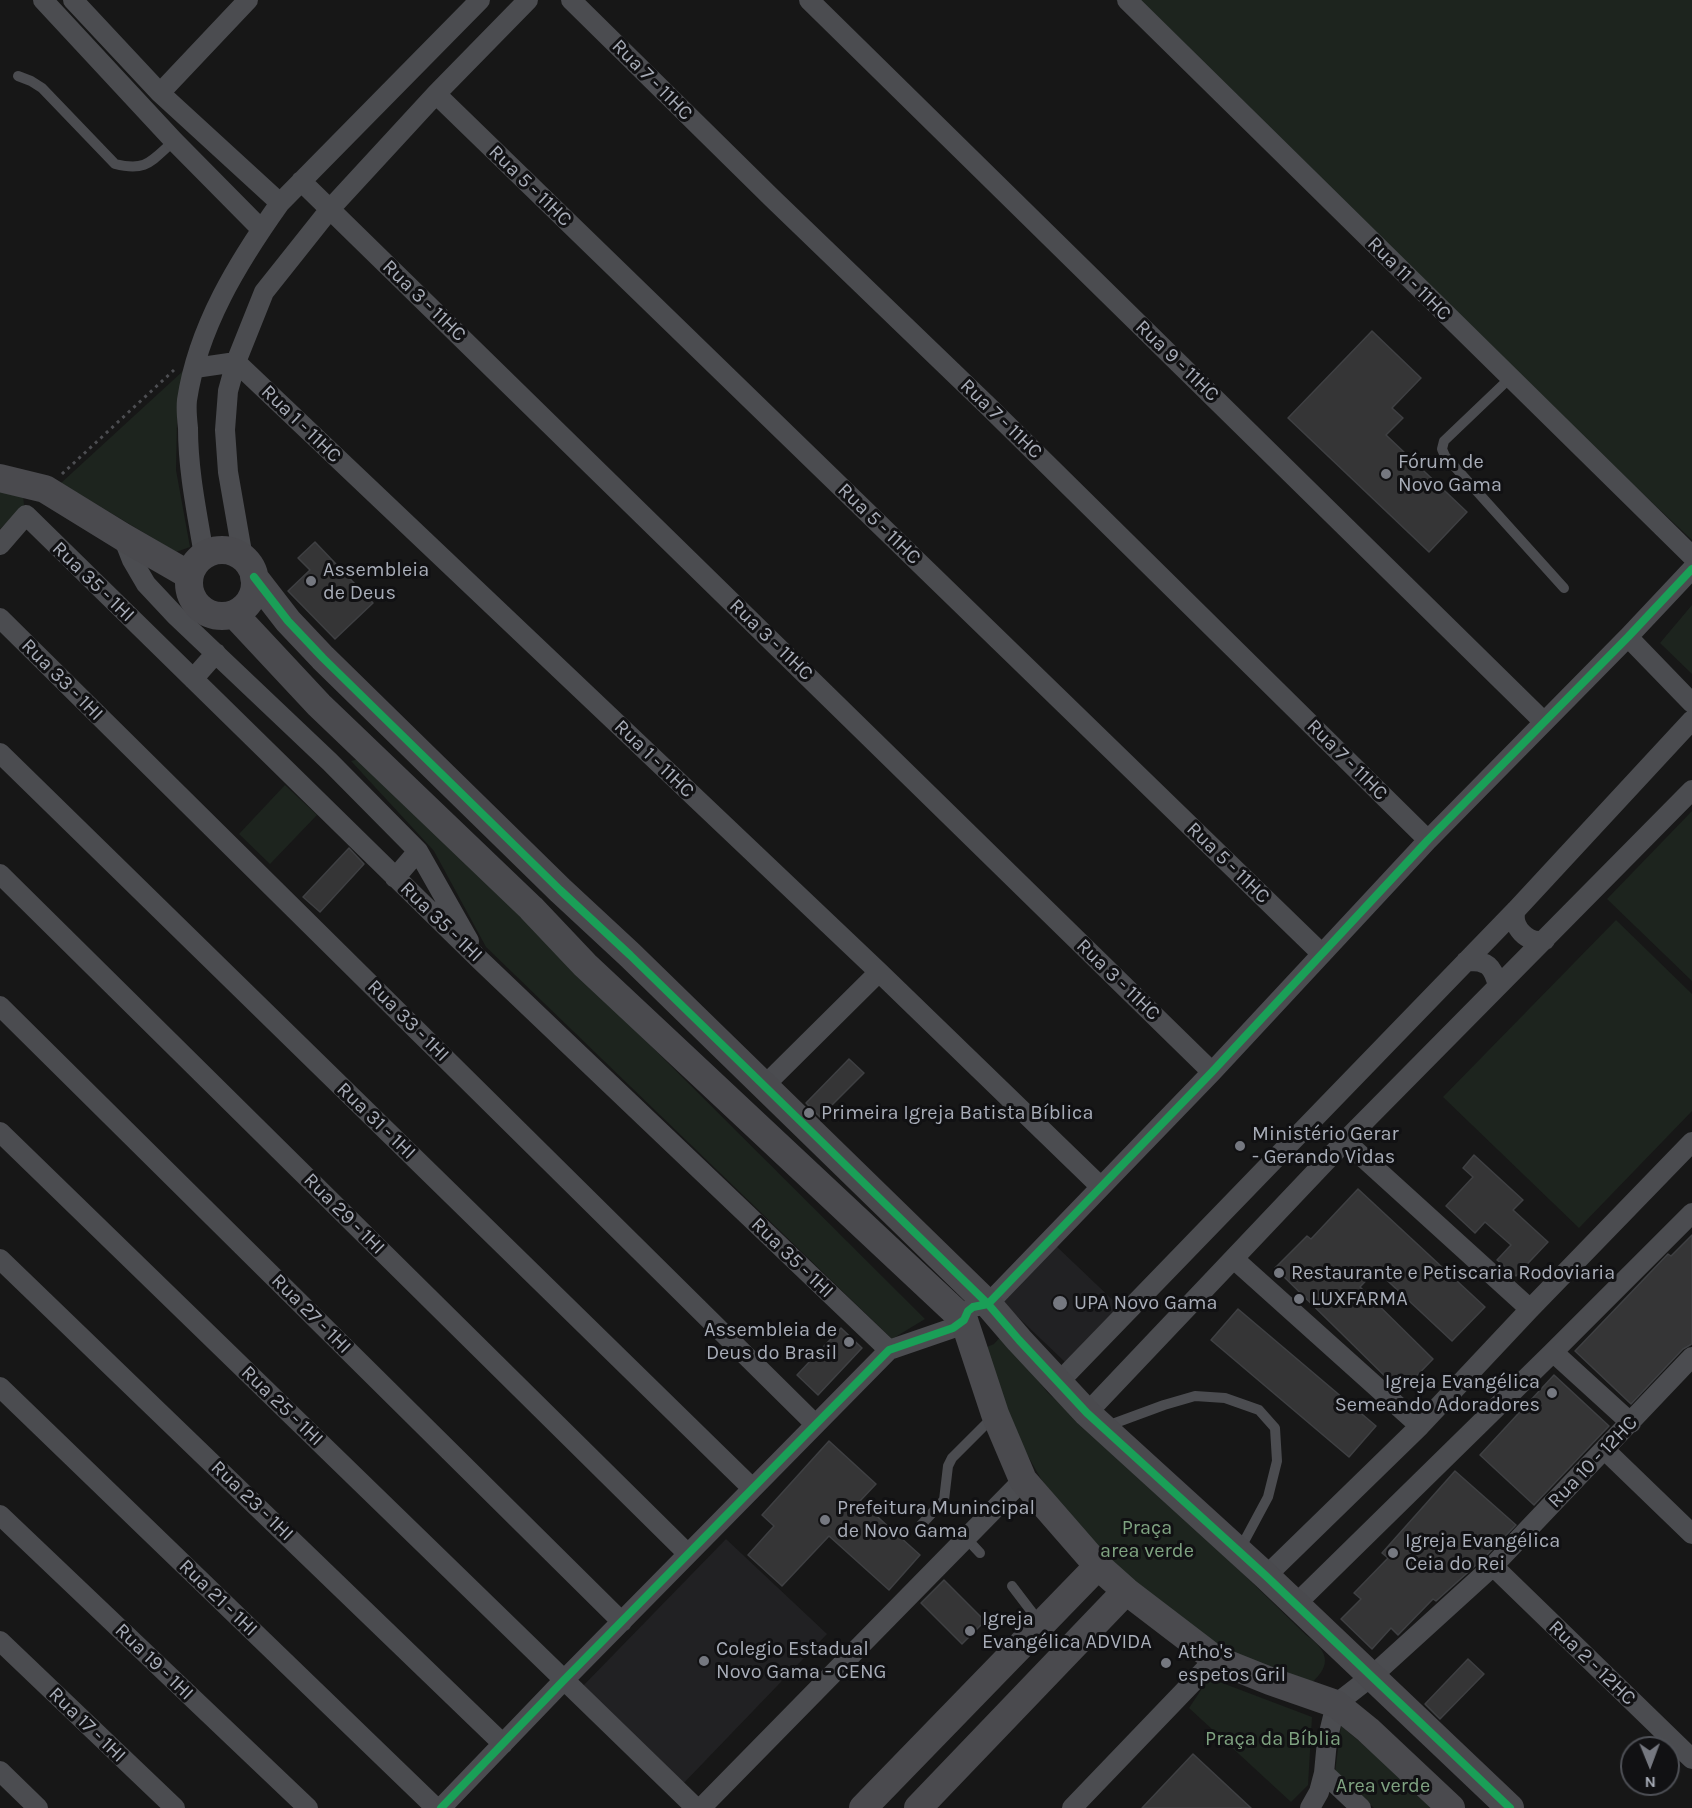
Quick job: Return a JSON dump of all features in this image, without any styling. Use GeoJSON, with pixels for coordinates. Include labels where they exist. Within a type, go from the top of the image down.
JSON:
{"type":"FeatureCollection","features":[{"type":"Feature","properties":{"kind":"street"},"geometry":{"type":"LineString","coordinates":[[43,0],[174,141],[261,229]]}},
{"type":"Feature","properties":{"kind":"street"},"geometry":{"type":"LineString","coordinates":[[73,0],[160,93],[280,202]]}},
{"type":"Feature","properties":{"kind":"street"},"geometry":{"type":"LineString","coordinates":[[160,93],[248,0]]}},
{"type":"Feature","properties":{"kind":"street"},"geometry":{"type":"LineString","coordinates":[[480,0],[280,202],[261,229],[220,299],[199,348],[187,402],[188,453],[197,565],[190,593],[200,608],[216,616],[234,614],[248,603],[253,595],[228,472],[225,430],[228,391],[236,362],[264,292],[330,209],[436,94],[511,8],[528,0]]}},
{"type":"Feature","properties":{"kind":"street","name":"Rua 7 - 11HC"},"geometry":{"type":"LineString","coordinates":[[571,0],[990,408],[1428,840]]}},
{"type":"Feature","properties":{"kind":"street","name":"Rua 9 - 11HC"},"geometry":{"type":"LineString","coordinates":[[809,0],[1545,722]]}},
{"type":"Feature","properties":{"kind":"street","name":"Rua 11 - 11HC"},"geometry":{"type":"LineString","coordinates":[[1127,0],[1692,556]]}},
{"type":"Feature","properties":{"kind":"street","name":"Rua 5 - 11HC"},"geometry":{"type":"LineString","coordinates":[[436,94],[1322,954]]}},
{"type":"Feature","properties":{"kind":"street","name":"Rua 3 - 11HC"},"geometry":{"type":"LineString","coordinates":[[301,181],[1212,1072]]}},
{"type":"Feature","properties":{"kind":"street"},"geometry":{"type":"LineString","coordinates":[[195,368],[236,362]]}},
{"type":"Feature","properties":{"kind":"street","name":"Rua 1 - 11HC"},"geometry":{"type":"LineString","coordinates":[[236,362],[879,972],[1100,1186]]}},
{"type":"Feature","properties":{"kind":"street"},"geometry":{"type":"LineString","coordinates":[[0,478],[45,489],[123,537],[197,565]]}},
{"type":"Feature","properties":{"kind":"street","name":"Rua 35 - 1HI"},"geometry":{"type":"LineString","coordinates":[[0,545],[26,515],[395,878],[889,1350]]}},
{"type":"Feature","properties":{"kind":"street"},"geometry":{"type":"LineString","coordinates":[[123,537],[132,560],[146,584],[174,615],[295,728],[418,851],[481,961]]}},
{"type":"Feature","properties":{"kind":"street"},"geometry":{"type":"LineString","coordinates":[[197,565],[213,551],[234,552],[288,621],[323,658],[988,1304],[1058,1383],[1095,1420],[1266,1576],[1510,1808]]}},
{"type":"Feature","properties":{"kind":"street"},"geometry":{"type":"LineString","coordinates":[[441,1808],[889,1350],[953,1328],[964,1320],[968,1311],[973,1307],[988,1304],[1212,1072],[1428,840],[1692,569]]}},
{"type":"Feature","properties":{"kind":"street"},"geometry":{"type":"LineString","coordinates":[[234,614],[319,705],[537,914],[578,957],[964,1320],[995,1414],[1023,1480],[1098,1566],[1126,1591],[1215,1659],[1336,1704],[1368,1730],[1451,1808]]}},
{"type":"Feature","properties":{"kind":"street"},"geometry":{"type":"LineString","coordinates":[[153,640],[174,615]]}},
{"type":"Feature","properties":{"kind":"street","name":"Rua 33 - 1HI"},"geometry":{"type":"LineString","coordinates":[[0,618],[815,1424]]}},
{"type":"Feature","properties":{"kind":"street"},"geometry":{"type":"LineString","coordinates":[[1628,637],[1692,703]]}},
{"type":"Feature","properties":{"kind":"street"},"geometry":{"type":"LineString","coordinates":[[193,679],[216,653]]}},
{"type":"Feature","properties":{"kind":"street"},"geometry":{"type":"LineString","coordinates":[[295,728],[319,705]]}},
{"type":"Feature","properties":{"kind":"street"},"geometry":{"type":"LineString","coordinates":[[1058,1383],[1516,910],[1692,720]]}},
{"type":"Feature","properties":{"kind":"street"},"geometry":{"type":"LineString","coordinates":[[330,762],[356,740]]}},
{"type":"Feature","properties":{"kind":"street","name":"Rua 31 - 1HI"},"geometry":{"type":"LineString","coordinates":[[0,753],[752,1488]]}},
{"type":"Feature","properties":{"kind":"street"},"geometry":{"type":"LineString","coordinates":[[1095,1420],[1234,1259],[1345,1141],[1692,790]]}},
{"type":"Feature","properties":{"kind":"street"},"geometry":{"type":"LineString","coordinates":[[395,878],[418,851]]}},
{"type":"Feature","properties":{"kind":"street","name":"Rua 29 - 1HI"},"geometry":{"type":"LineString","coordinates":[[0,874],[688,1554]]}},
{"type":"Feature","properties":{"kind":"street"},"geometry":{"type":"LineString","coordinates":[[537,914],[548,912],[558,903],[560,890]]}},
{"type":"Feature","properties":{"kind":"street"},"geometry":{"type":"LineString","coordinates":[[1516,910],[1513,917],[1520,930],[1534,940],[1545,939]]}},
{"type":"Feature","properties":{"kind":"street"},"geometry":{"type":"LineString","coordinates":[[578,957],[578,943],[589,935],[606,934]]}},
{"type":"Feature","properties":{"kind":"street"},"geometry":{"type":"LineString","coordinates":[[1466,962],[1478,960],[1486,964],[1491,968],[1498,986]]}},
{"type":"Feature","properties":{"kind":"street"},"geometry":{"type":"LineString","coordinates":[[764,1086],[879,972]]}},
{"type":"Feature","properties":{"kind":"street","name":"Rua 27 - 1HI"},"geometry":{"type":"LineString","coordinates":[[0,1006],[622,1622]]}},
{"type":"Feature","properties":{"kind":"street","name":"Rua 25 - 1HI"},"geometry":{"type":"LineString","coordinates":[[0,1132],[696,1808]]}},
{"type":"Feature","properties":{"kind":"street"},"geometry":{"type":"LineString","coordinates":[[1345,1141],[1530,1309]]}},
{"type":"Feature","properties":{"kind":"street"},"geometry":{"type":"LineString","coordinates":[[1266,1576],[1420,1426],[1691,1144]]}},
{"type":"Feature","properties":{"kind":"street"},"geometry":{"type":"LineString","coordinates":[[1295,1605],[1692,1213]]}},
{"type":"Feature","properties":{"kind":"street","name":"Rua 23 - 1HI"},"geometry":{"type":"LineString","coordinates":[[0,1259],[503,1744]]}},
{"type":"Feature","properties":{"kind":"street"},"geometry":{"type":"LineString","coordinates":[[1234,1259],[1420,1426]]}},
{"type":"Feature","properties":{"kind":"street"},"geometry":{"type":"LineString","coordinates":[[1553,1352],[1631,1423]]}},
{"type":"Feature","properties":{"kind":"street","name":"Rua 10 - 12HC"},"geometry":{"type":"LineString","coordinates":[[1336,1704],[1372,1676],[1493,1566],[1692,1357]]}},
{"type":"Feature","properties":{"kind":"street","name":"Rua 21 - 1HI"},"geometry":{"type":"LineString","coordinates":[[0,1387],[436,1808]]}},
{"type":"Feature","properties":{"kind":"street"},"geometry":{"type":"LineString","coordinates":[[1605,1450],[1692,1534]]}},
{"type":"Feature","properties":{"kind":"street"},"geometry":{"type":"LineString","coordinates":[[701,1808],[1023,1480]]}},
{"type":"Feature","properties":{"kind":"street","name":"Rua 19 - 1HI"},"geometry":{"type":"LineString","coordinates":[[0,1515],[308,1808]]}},
{"type":"Feature","properties":{"kind":"street"},"geometry":{"type":"LineString","coordinates":[[863,1808],[1098,1566]]}},
{"type":"Feature","properties":{"kind":"street","name":"Rua 2 - 12HC"},"geometry":{"type":"LineString","coordinates":[[1493,1566],[1692,1759]]}},
{"type":"Feature","properties":{"kind":"street"},"geometry":{"type":"LineString","coordinates":[[918,1808],[1126,1591]]}},
{"type":"Feature","properties":{"kind":"street","name":"Rua 17 - 1HI"},"geometry":{"type":"LineString","coordinates":[[0,1641],[175,1808]]}},
{"type":"Feature","properties":{"kind":"street"},"geometry":{"type":"LineString","coordinates":[[1072,1808],[1215,1659]]}},
{"type":"Feature","properties":{"kind":"street"},"geometry":{"type":"LineString","coordinates":[[1310,1808],[1319,1792],[1324,1773],[1327,1741],[1336,1704]]}},
{"type":"Feature","properties":{"kind":"street"},"geometry":{"type":"LineString","coordinates":[[0,1771],[38,1808]]}},
{"type":"Feature","properties":{"kind":"street"},"geometry":{"type":"LineString","coordinates":[[1324,1773],[1361,1808]]}},
{"type":"Feature","properties":{"kind":"lane"},"geometry":{"type":"LineString","coordinates":[[18,76],[42,88],[115,164],[130,168],[143,167],[174,141]]}},
{"type":"Feature","properties":{"kind":"lane"},"geometry":{"type":"LineString","coordinates":[[1510,378],[1444,441],[1442,449],[1445,456],[1564,588]]}},
{"type":"Feature","properties":{"kind":"lane"},"geometry":{"type":"LineString","coordinates":[[1095,1420],[1195,1396],[1225,1398],[1259,1410],[1275,1428],[1277,1461],[1268,1497],[1239,1552]]}},
{"type":"Feature","properties":{"kind":"lane"},"geometry":{"type":"LineString","coordinates":[[921,1525],[944,1500],[948,1466],[952,1458],[995,1414]]}},
{"type":"Feature","properties":{"kind":"lane"},"geometry":{"type":"LineString","coordinates":[[966,1538],[980,1553]]}},
{"type":"Feature","properties":{"kind":"lane"},"geometry":{"type":"LineString","coordinates":[[1012,1586],[1042,1624]]}},
{"type":"Feature","properties":{"kind":"path"},"geometry":{"type":"LineString","coordinates":[[45,489],[199,348]]}},
{"type":"Feature","properties":{"kind":"shaded area","name":"UPA Novo Gama"},"geometry":{"type":"Polygon","coordinates":[[[1054,1244],[1119,1306],[1065,1362],[1000,1300],[1054,1244]]]}},
{"type":"Feature","properties":{"kind":"shaded area","name":"Colegio Estadual Novo Gama - CENG"},"geometry":{"type":"Polygon","coordinates":[[[726,1539],[827,1634],[680,1787],[581,1688],[726,1539]]]}},
{"type":"Feature","properties":{"kind":"green space"},"geometry":{"type":"Polygon","coordinates":[[[1116,0],[1692,0],[1692,540],[1116,0]]]}},
{"type":"Feature","properties":{"kind":"green space"},"geometry":{"type":"Polygon","coordinates":[[[183,371],[177,420],[176,470],[190,547],[176,552],[61,483],[183,371]]]}},
{"type":"Feature","properties":{"kind":"green space"},"geometry":{"type":"Polygon","coordinates":[[[0,490],[23,495],[24,505],[0,529],[0,490]]]}},
{"type":"Feature","properties":{"kind":"green space"},"geometry":{"type":"Polygon","coordinates":[[[1692,605],[1692,674],[1660,643],[1692,605]]]}},
{"type":"Feature","properties":{"kind":"green space"},"geometry":{"type":"Polygon","coordinates":[[[362,758],[925,1319],[892,1339],[486,947],[434,851],[351,761],[362,758]]]}},
{"type":"Feature","properties":{"kind":"green space"},"geometry":{"type":"Polygon","coordinates":[[[285,785],[317,815],[270,864],[239,834],[285,785]]]}},
{"type":"Feature","properties":{"kind":"green space"},"geometry":{"type":"Polygon","coordinates":[[[1692,811],[1692,981],[1607,899],[1692,811]]]}},
{"type":"Feature","properties":{"kind":"green space"},"geometry":{"type":"Polygon","coordinates":[[[1616,920],[1692,994],[1692,1111],[1579,1228],[1443,1097],[1616,920]]]}},
{"type":"Feature","properties":{"kind":"green space","name":"Praça area verde"},"geometry":{"type":"Polygon","coordinates":[[[1002,1335],[1048,1393],[1155,1488],[1320,1648],[1325,1660],[1321,1673],[1316,1679],[1308,1686],[1214,1648],[1095,1548],[1041,1479],[1002,1410],[982,1349],[994,1344],[1002,1335]]]}},
{"type":"Feature","properties":{"kind":"green space","name":"Praça da Bíblia"},"geometry":{"type":"Polygon","coordinates":[[[1209,1678],[1312,1717],[1308,1785],[1291,1802],[1189,1708],[1209,1678]]]}},
{"type":"Feature","properties":{"kind":"green space","name":"Area verde"},"geometry":{"type":"Polygon","coordinates":[[[1341,1726],[1439,1808],[1374,1808],[1335,1772],[1341,1726]]]}},
{"type":"Feature","properties":{"kind":"building","name":"Fórum de Novo Gama"},"geometry":{"type":"Polygon","coordinates":[[[1372,331],[1421,378],[1392,408],[1403,418],[1386,435],[1467,512],[1429,552],[1288,418],[1372,331]]]}},
{"type":"Feature","properties":{"kind":"building"},"geometry":{"type":"Polygon","coordinates":[[[315,542],[373,603],[335,639],[288,591],[310,570],[298,558],[315,542]]]}},
{"type":"Feature","properties":{"kind":"building"},"geometry":{"type":"Polygon","coordinates":[[[349,848],[364,864],[320,912],[303,897],[349,848]]]}},
{"type":"Feature","properties":{"kind":"building"},"geometry":{"type":"Polygon","coordinates":[[[849,1059],[864,1073],[820,1117],[806,1103],[849,1059]]]}},
{"type":"Feature","properties":{"kind":"building"},"geometry":{"type":"Polygon","coordinates":[[[1474,1155],[1523,1200],[1513,1210],[1548,1242],[1516,1276],[1497,1260],[1511,1245],[1485,1222],[1475,1233],[1446,1206],[1473,1177],[1463,1168],[1474,1155]]]}},
{"type":"Feature","properties":{"kind":"building"},"geometry":{"type":"Polygon","coordinates":[[[1358,1189],[1485,1307],[1452,1341],[1376,1270],[1360,1287],[1433,1359],[1401,1392],[1275,1268],[1307,1236],[1311,1239],[1358,1189]]]}},
{"type":"Feature","properties":{"kind":"building"},"geometry":{"type":"Polygon","coordinates":[[[1692,1235],[1692,1344],[1683,1349],[1631,1404],[1575,1351],[1668,1254],[1671,1256],[1692,1235]]]}},
{"type":"Feature","properties":{"kind":"building"},"geometry":{"type":"Polygon","coordinates":[[[1238,1309],[1376,1426],[1349,1457],[1211,1340],[1238,1309]]]}},
{"type":"Feature","properties":{"kind":"building"},"geometry":{"type":"Polygon","coordinates":[[[841,1328],[862,1348],[818,1395],[797,1375],[841,1328]]]}},
{"type":"Feature","properties":{"kind":"building"},"geometry":{"type":"Polygon","coordinates":[[[1554,1375],[1609,1426],[1534,1505],[1480,1455],[1554,1375]]]}},
{"type":"Feature","properties":{"kind":"building","name":"Prefeitura Munincipal de Novo Gama"},"geometry":{"type":"Polygon","coordinates":[[[829,1441],[876,1484],[860,1501],[920,1555],[889,1590],[829,1536],[782,1586],[748,1555],[774,1526],[762,1515],[829,1441]]]}},
{"type":"Feature","properties":{"kind":"building"},"geometry":{"type":"Polygon","coordinates":[[[1455,1471],[1516,1525],[1485,1557],[1436,1601],[1433,1599],[1398,1635],[1391,1628],[1372,1649],[1341,1619],[1361,1599],[1354,1593],[1388,1558],[1382,1553],[1455,1471]]]}},
{"type":"Feature","properties":{"kind":"building"},"geometry":{"type":"Polygon","coordinates":[[[944,1580],[985,1621],[962,1644],[921,1603],[944,1580]]]}},
{"type":"Feature","properties":{"kind":"building"},"geometry":{"type":"Polygon","coordinates":[[[1468,1659],[1484,1674],[1440,1719],[1425,1704],[1468,1659]]]}},
{"type":"Feature","properties":{"kind":"building"},"geometry":{"type":"Polygon","coordinates":[[[1193,1754],[1251,1808],[1142,1808],[1193,1754]]]}},
{"type":"Feature","properties":{"kind":"cycle path"},"geometry":{"type":"LineString","coordinates":[[441,1808],[889,1350],[953,1328],[964,1320],[968,1311],[973,1307],[988,1304],[1212,1072],[1428,840],[1692,569]]}},
{"type":"Feature","properties":{"kind":"cycle path"},"geometry":{"type":"LineString","coordinates":[[254,577],[288,621],[323,658],[988,1304],[1087,1413],[1266,1576],[1510,1808]]}},
{"type":"Feature","properties":{"kind":"place","name":"Fórum de Novo Gama"},"geometry":{"type":"Point","coordinates":[1386,474]}},
{"type":"Feature","properties":{"kind":"place","name":"Assembleia de Deus"},"geometry":{"type":"Point","coordinates":[311,581]}},
{"type":"Feature","properties":{"kind":"place","name":"Primeira Igreja Batista Bíblica"},"geometry":{"type":"Point","coordinates":[809,1113]}},
{"type":"Feature","properties":{"kind":"place","name":"Ministério Gerar - Gerando Vidas"},"geometry":{"type":"Point","coordinates":[1240,1146]}},
{"type":"Feature","properties":{"kind":"place","name":"Restaurante e Petiscaria Rodoviaria"},"geometry":{"type":"Point","coordinates":[1279,1273]}},
{"type":"Feature","properties":{"kind":"place","name":"LUXFARMA"},"geometry":{"type":"Point","coordinates":[1299,1299]}},
{"type":"Feature","properties":{"kind":"place","name":"UPA Novo Gama"},"geometry":{"type":"Point","coordinates":[1060,1303]}},
{"type":"Feature","properties":{"kind":"place","name":"Assembleia de Deus do Brasil"},"geometry":{"type":"Point","coordinates":[849,1342]}},
{"type":"Feature","properties":{"kind":"place","name":"Igreja Evangélica Semeando Adoradores"},"geometry":{"type":"Point","coordinates":[1552,1393]}},
{"type":"Feature","properties":{"kind":"place","name":"Prefeitura Munincipal de Novo Gama"},"geometry":{"type":"Point","coordinates":[825,1520]}},
{"type":"Feature","properties":{"kind":"place","name":"Igreja Evangélica Ceia do Rei"},"geometry":{"type":"Point","coordinates":[1393,1553]}},
{"type":"Feature","properties":{"kind":"place","name":"Igreja Evangélica ADVIDA"},"geometry":{"type":"Point","coordinates":[970,1631]}},
{"type":"Feature","properties":{"kind":"place","name":"Colegio Estadual Novo Gama - CENG"},"geometry":{"type":"Point","coordinates":[704,1661]}},
{"type":"Feature","properties":{"kind":"place","name":"Atho's espetos Gril"},"geometry":{"type":"Point","coordinates":[1166,1663]}}]}
